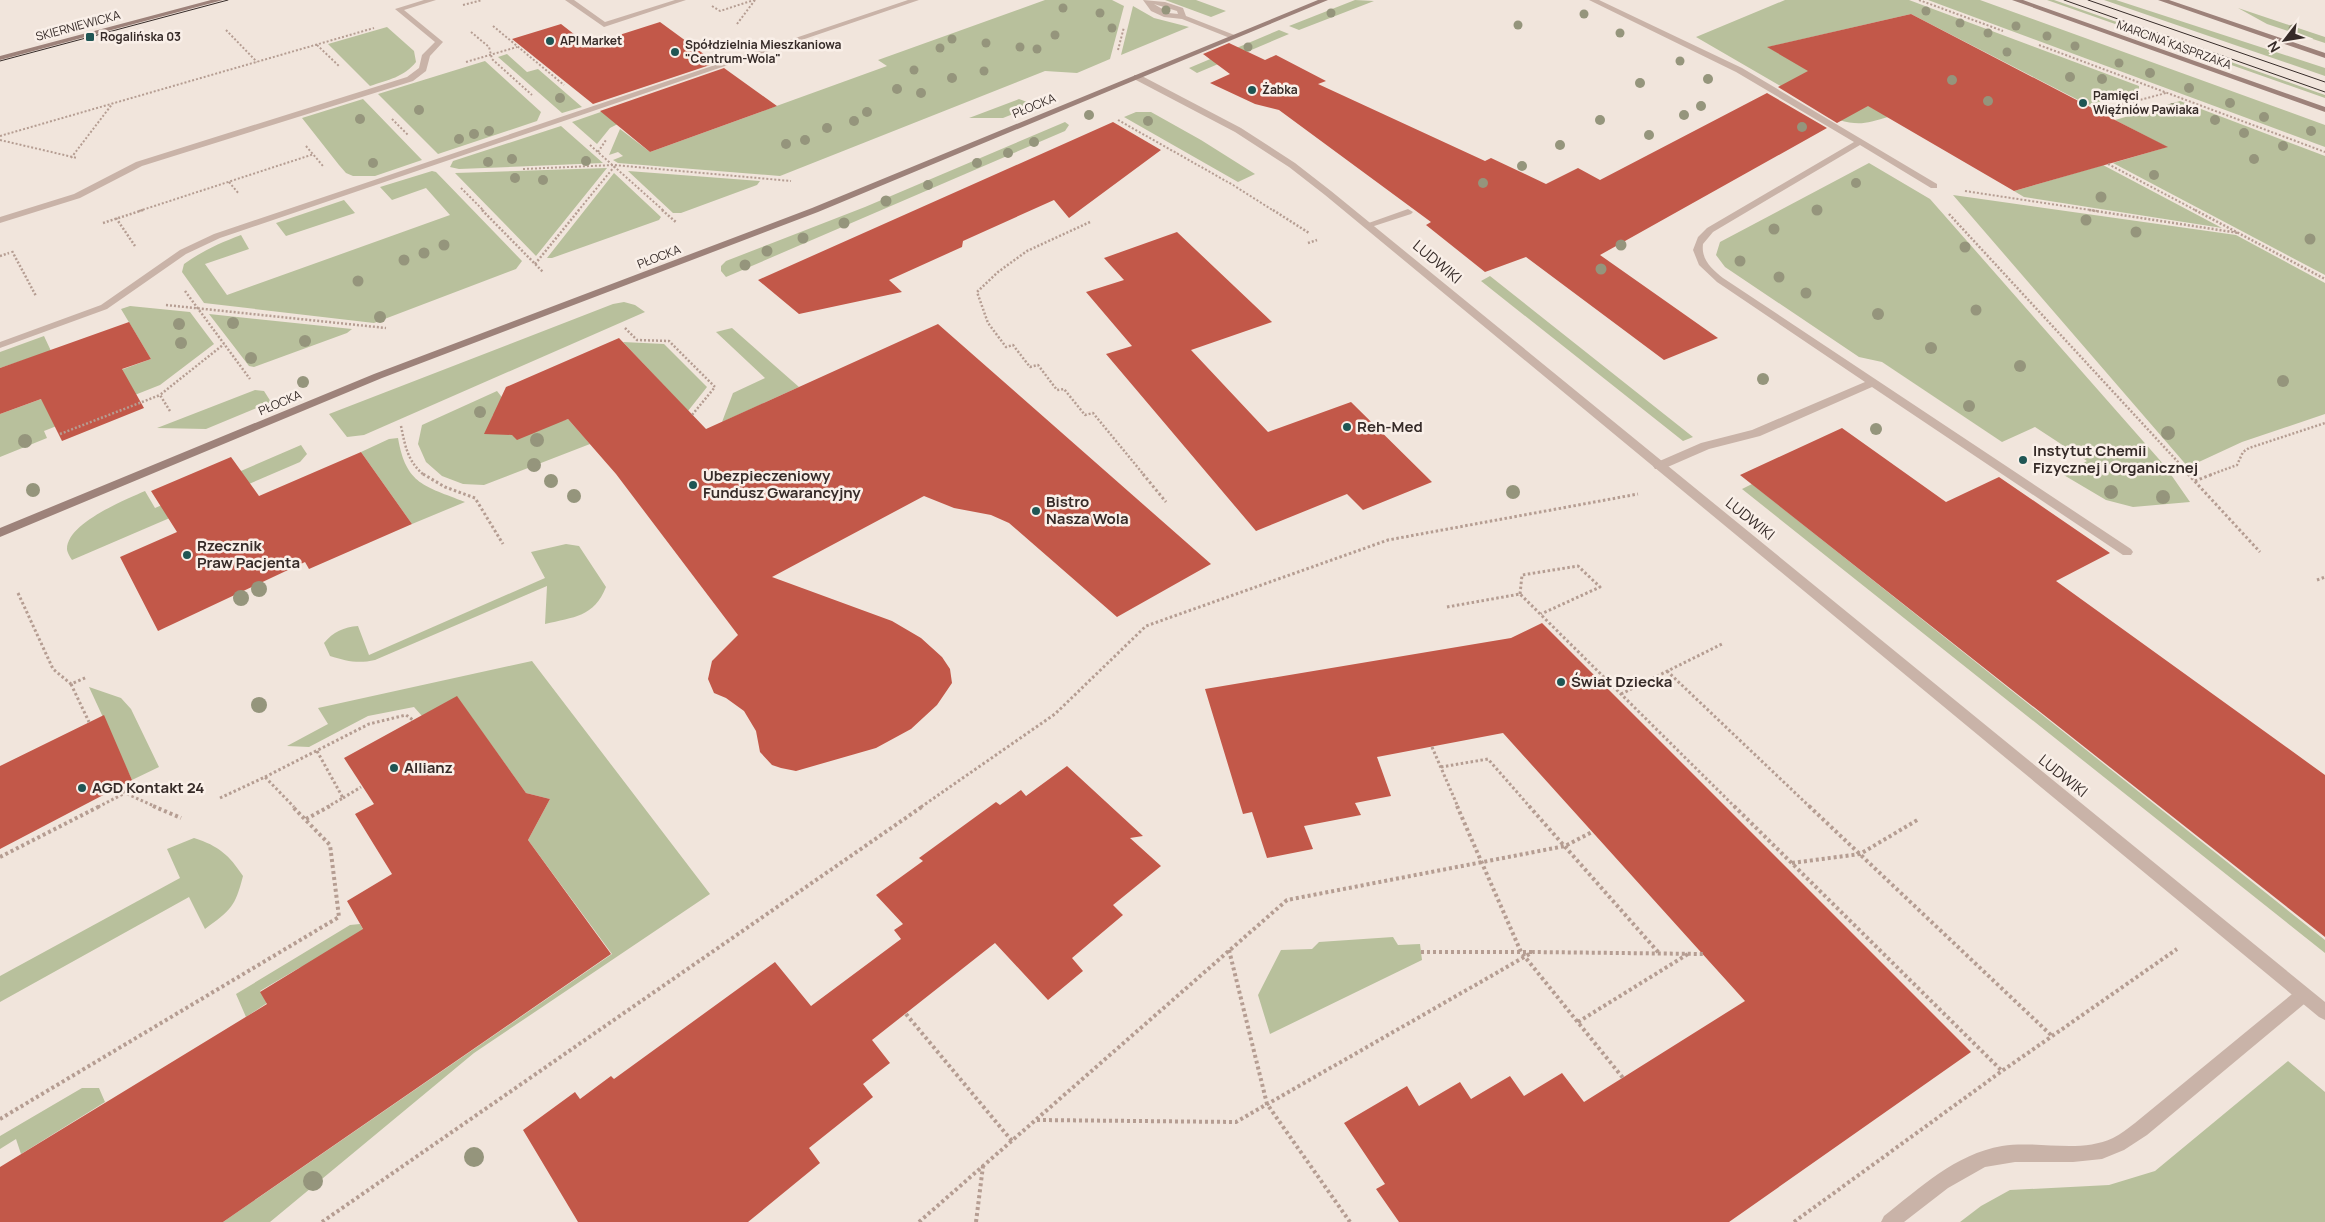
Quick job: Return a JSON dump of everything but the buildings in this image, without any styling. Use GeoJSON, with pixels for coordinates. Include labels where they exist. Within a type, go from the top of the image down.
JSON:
{"type":"FeatureCollection","features":[{"type":"Feature","properties":{"kind":"street","name":"SKIERNIEWICKA"},"geometry":{"type":"LineString","coordinates":[[0,58],[219,0]]}},
{"type":"Feature","properties":{"kind":"street"},"geometry":{"type":"LineString","coordinates":[[0,220],[77,196],[139,164],[410,79],[420,74],[426,62],[426,55],[439,42],[399,9],[432,0]]}},
{"type":"Feature","properties":{"kind":"street"},"geometry":{"type":"LineString","coordinates":[[569,0],[604,25],[682,0]]}},
{"type":"Feature","properties":{"kind":"street"},"geometry":{"type":"LineString","coordinates":[[0,345],[104,308],[183,252],[202,242],[915,0]]}},
{"type":"Feature","properties":{"kind":"street","name":"PŁOCKA"},"geometry":{"type":"LineString","coordinates":[[0,533],[378,376],[815,210],[1324,0]]}},
{"type":"Feature","properties":{"kind":"street"},"geometry":{"type":"LineString","coordinates":[[1593,0],[1722,61],[1934,186]]}},
{"type":"Feature","properties":{"kind":"street","name":"MARCINA KASPRZAKA"},"geometry":{"type":"LineString","coordinates":[[2016,0],[2325,110]]}},
{"type":"Feature","properties":{"kind":"street"},"geometry":{"type":"LineString","coordinates":[[2162,0],[2325,56]]}},
{"type":"Feature","properties":{"kind":"street"},"geometry":{"type":"LineString","coordinates":[[1146,1],[1154,9],[1168,16],[1183,16],[1233,36]]}},
{"type":"Feature","properties":{"kind":"street","name":"LUDWIKI"},"geometry":{"type":"LineString","coordinates":[[1136,77],[1238,130],[1292,166],[1368,226],[2325,1012]]}},
{"type":"Feature","properties":{"kind":"street"},"geometry":{"type":"LineString","coordinates":[[1859,142],[1710,230],[1699,242],[1697,249],[1703,265],[1710,273],[2127,552]]}},
{"type":"Feature","properties":{"kind":"street"},"geometry":{"type":"LineString","coordinates":[[1368,226],[1408,212]]}},
{"type":"Feature","properties":{"kind":"street"},"geometry":{"type":"LineString","coordinates":[[1659,466],[1704,446],[1756,433],[1874,382]]}},
{"type":"Feature","properties":{"kind":"street"},"geometry":{"type":"LineString","coordinates":[[1890,1222],[1953,1175],[1975,1162],[2001,1154],[2087,1152],[2115,1146],[2141,1129],[2303,994]]}},
{"type":"Feature","properties":{"kind":"path"},"geometry":{"type":"LineString","coordinates":[[708,4],[720,11],[754,0]]}},
{"type":"Feature","properties":{"kind":"path"},"geometry":{"type":"LineString","coordinates":[[1919,0],[2011,34]]}},
{"type":"Feature","properties":{"kind":"path"},"geometry":{"type":"LineString","coordinates":[[223,26],[257,62]]}},
{"type":"Feature","properties":{"kind":"path"},"geometry":{"type":"LineString","coordinates":[[0,136],[381,26]]}},
{"type":"Feature","properties":{"kind":"path"},"geometry":{"type":"LineString","coordinates":[[493,26],[593,109]]}},
{"type":"Feature","properties":{"kind":"path"},"geometry":{"type":"LineString","coordinates":[[465,27],[489,47],[492,59],[677,223]]}},
{"type":"Feature","properties":{"kind":"path"},"geometry":{"type":"LineString","coordinates":[[2038,44],[2325,152]]}},
{"type":"Feature","properties":{"kind":"path"},"geometry":{"type":"LineString","coordinates":[[2098,111],[2167,92]]}},
{"type":"Feature","properties":{"kind":"path"},"geometry":{"type":"LineString","coordinates":[[59,201],[67,163],[113,103]]}},
{"type":"Feature","properties":{"kind":"path"},"geometry":{"type":"LineString","coordinates":[[1112,117],[1233,185],[1309,233]]}},
{"type":"Feature","properties":{"kind":"path"},"geometry":{"type":"LineString","coordinates":[[283,119],[346,193]]}},
{"type":"Feature","properties":{"kind":"path"},"geometry":{"type":"LineString","coordinates":[[0,140],[128,169]]}},
{"type":"Feature","properties":{"kind":"path"},"geometry":{"type":"LineString","coordinates":[[98,224],[314,154]]}},
{"type":"Feature","properties":{"kind":"path"},"geometry":{"type":"LineString","coordinates":[[2108,164],[2325,279]]}},
{"type":"Feature","properties":{"kind":"path"},"geometry":{"type":"LineString","coordinates":[[535,264],[614,166]]}},
{"type":"Feature","properties":{"kind":"path"},"geometry":{"type":"LineString","coordinates":[[514,169],[614,166],[791,180]]}},
{"type":"Feature","properties":{"kind":"path"},"geometry":{"type":"LineString","coordinates":[[2239,233],[1934,186],[1940,203],[1948,213],[2260,552]]}},
{"type":"Feature","properties":{"kind":"path"},"geometry":{"type":"LineString","coordinates":[[1090,222],[1027,251],[998,272],[977,292],[988,323],[1006,346],[1013,345],[1030,367],[1038,365],[1057,390],[1064,389],[1085,415],[1093,413],[1166,502]]}},
{"type":"Feature","properties":{"kind":"path"},"geometry":{"type":"LineString","coordinates":[[1308,242],[1317,240]]}},
{"type":"Feature","properties":{"kind":"path"},"geometry":{"type":"LineString","coordinates":[[8,244],[52,326]]}},
{"type":"Feature","properties":{"kind":"path"},"geometry":{"type":"LineString","coordinates":[[0,256],[13,252]]}},
{"type":"Feature","properties":{"kind":"path"},"geometry":{"type":"LineString","coordinates":[[166,265],[250,380]]}},
{"type":"Feature","properties":{"kind":"path"},"geometry":{"type":"LineString","coordinates":[[117,300],[386,328]]}},
{"type":"Feature","properties":{"kind":"path"},"geometry":{"type":"LineString","coordinates":[[625,328],[637,340],[669,342],[715,387],[692,414]]}},
{"type":"Feature","properties":{"kind":"path"},"geometry":{"type":"LineString","coordinates":[[60,434],[160,395],[224,344]]}},
{"type":"Feature","properties":{"kind":"path"},"geometry":{"type":"LineString","coordinates":[[160,395],[170,411]]}},
{"type":"Feature","properties":{"kind":"path"},"geometry":{"type":"LineString","coordinates":[[2195,482],[2237,465],[2243,452],[2249,448],[2325,423]]}},
{"type":"Feature","properties":{"kind":"path"},"geometry":{"type":"LineString","coordinates":[[401,426],[408,454],[422,475],[445,487],[475,498],[503,544]]}},
{"type":"Feature","properties":{"kind":"path"},"geometry":{"type":"LineString","coordinates":[[322,1222],[1055,714],[1146,626],[1388,540],[1640,493]]}},
{"type":"Feature","properties":{"kind":"path"},"geometry":{"type":"LineString","coordinates":[[1520,594],[1522,575],[1578,566],[1600,586],[1541,614]]}},
{"type":"Feature","properties":{"kind":"path"},"geometry":{"type":"LineString","coordinates":[[2317,580],[2325,577]]}},
{"type":"Feature","properties":{"kind":"path"},"geometry":{"type":"LineString","coordinates":[[18,593],[52,669],[71,684],[89,722]]}},
{"type":"Feature","properties":{"kind":"path"},"geometry":{"type":"LineString","coordinates":[[1447,606],[1520,594]]}},
{"type":"Feature","properties":{"kind":"path"},"geometry":{"type":"LineString","coordinates":[[1520,594],[2002,1071]]}},
{"type":"Feature","properties":{"kind":"path"},"geometry":{"type":"LineString","coordinates":[[1621,694],[1724,643]]}},
{"type":"Feature","properties":{"kind":"path"},"geometry":{"type":"LineString","coordinates":[[1667,671],[2052,1036]]}},
{"type":"Feature","properties":{"kind":"path"},"geometry":{"type":"LineString","coordinates":[[71,684],[87,677]]}},
{"type":"Feature","properties":{"kind":"path"},"geometry":{"type":"LineString","coordinates":[[220,798],[265,778],[369,724],[406,715],[414,720]]}},
{"type":"Feature","properties":{"kind":"path"},"geometry":{"type":"LineString","coordinates":[[1432,747],[1521,952],[1623,1078]]}},
{"type":"Feature","properties":{"kind":"path"},"geometry":{"type":"LineString","coordinates":[[316,751],[343,798]]}},
{"type":"Feature","properties":{"kind":"path"},"geometry":{"type":"LineString","coordinates":[[1441,767],[1488,759],[1660,954]]}},
{"type":"Feature","properties":{"kind":"path"},"geometry":{"type":"LineString","coordinates":[[0,1119],[340,917],[330,845],[265,778]]}},
{"type":"Feature","properties":{"kind":"path"},"geometry":{"type":"LineString","coordinates":[[120,787],[125,793],[181,818]]}},
{"type":"Feature","properties":{"kind":"path"},"geometry":{"type":"LineString","coordinates":[[306,819],[361,787]]}},
{"type":"Feature","properties":{"kind":"path"},"geometry":{"type":"LineString","coordinates":[[0,857],[125,793]]}},
{"type":"Feature","properties":{"kind":"path"},"geometry":{"type":"LineString","coordinates":[[1792,864],[1860,854],[1919,819]]}},
{"type":"Feature","properties":{"kind":"path"},"geometry":{"type":"LineString","coordinates":[[919,1222],[1287,900],[1565,846],[1592,832]]}},
{"type":"Feature","properties":{"kind":"path"},"geometry":{"type":"LineString","coordinates":[[1794,1222],[2002,1071],[2177,949]]}},
{"type":"Feature","properties":{"kind":"path"},"geometry":{"type":"LineString","coordinates":[[1229,950],[1266,1104],[1350,1222]]}},
{"type":"Feature","properties":{"kind":"path"},"geometry":{"type":"LineString","coordinates":[[1421,952],[1703,954]]}},
{"type":"Feature","properties":{"kind":"path"},"geometry":{"type":"LineString","coordinates":[[1036,1120],[1236,1122],[1533,952]]}},
{"type":"Feature","properties":{"kind":"path"},"geometry":{"type":"LineString","coordinates":[[1578,1022],[1689,954]]}},
{"type":"Feature","properties":{"kind":"path"},"geometry":{"type":"LineString","coordinates":[[906,1014],[1012,1141]]}},
{"type":"Feature","properties":{"kind":"path"},"geometry":{"type":"LineString","coordinates":[[976,1222],[983,1166]]}},
{"type":"Feature","properties":{"kind":"green space"},"geometry":{"type":"Polygon","coordinates":[[[1045,0],[1112,0],[1124,6],[1110,59],[1077,73],[1045,71],[780,176],[618,163],[613,160],[623,156],[618,152],[609,155],[620,129],[650,152],[887,66],[878,60],[1045,0]]]}},
{"type":"Feature","properties":{"kind":"green space"},"geometry":{"type":"Polygon","coordinates":[[[1165,0],[1196,0],[1226,11],[1211,17],[1165,0]]]}},
{"type":"Feature","properties":{"kind":"green space"},"geometry":{"type":"Polygon","coordinates":[[[1355,0],[1374,1],[1299,30],[1289,26],[1355,0]]]}},
{"type":"Feature","properties":{"kind":"green space"},"geometry":{"type":"Polygon","coordinates":[[[1785,0],[1909,0],[2139,86],[2139,91],[2088,105],[1911,14],[1768,47],[1888,117],[1864,123],[1846,122],[1839,120],[1696,37],[1785,0]]]}},
{"type":"Feature","properties":{"kind":"green space"},"geometry":{"type":"Polygon","coordinates":[[[1928,0],[1980,0],[2325,125],[2325,147],[1928,0]]]}},
{"type":"Feature","properties":{"kind":"green space"},"geometry":{"type":"Polygon","coordinates":[[[2047,0],[2054,0],[2325,95],[2325,98],[2047,0]]]}},
{"type":"Feature","properties":{"kind":"green space"},"geometry":{"type":"Polygon","coordinates":[[[2104,0],[2116,0],[2325,68],[2325,76],[2104,0]]]}},
{"type":"Feature","properties":{"kind":"green space"},"geometry":{"type":"Polygon","coordinates":[[[1133,6],[1154,18],[1189,27],[1121,55],[1133,6]]]}},
{"type":"Feature","properties":{"kind":"green space"},"geometry":{"type":"Polygon","coordinates":[[[2238,8],[2325,37],[2325,43],[2267,24],[2238,8]]]}},
{"type":"Feature","properties":{"kind":"green space"},"geometry":{"type":"Polygon","coordinates":[[[387,27],[414,51],[416,62],[401,75],[370,86],[328,44],[387,27]]]}},
{"type":"Feature","properties":{"kind":"green space"},"geometry":{"type":"Polygon","coordinates":[[[1279,30],[1289,34],[1197,73],[1189,68],[1279,30]]]}},
{"type":"Feature","properties":{"kind":"green space"},"geometry":{"type":"Polygon","coordinates":[[[507,54],[527,72],[538,69],[582,107],[562,113],[498,57],[507,54]]]}},
{"type":"Feature","properties":{"kind":"green space"},"geometry":{"type":"Polygon","coordinates":[[[485,61],[541,112],[537,121],[438,154],[378,94],[485,61]]]}},
{"type":"Feature","properties":{"kind":"green space"},"geometry":{"type":"Polygon","coordinates":[[[363,99],[422,160],[375,176],[353,176],[346,173],[302,118],[363,99]]]}},
{"type":"Feature","properties":{"kind":"green space"},"geometry":{"type":"Polygon","coordinates":[[[1019,99],[1035,105],[1003,118],[969,118],[1019,99]]]}},
{"type":"Feature","properties":{"kind":"green space"},"geometry":{"type":"Polygon","coordinates":[[[2180,101],[2325,156],[2325,275],[2113,163],[2167,147],[2115,120],[2180,101]]]}},
{"type":"Feature","properties":{"kind":"green space"},"geometry":{"type":"Polygon","coordinates":[[[615,107],[639,113],[610,128],[597,144],[572,122],[615,107]]]}},
{"type":"Feature","properties":{"kind":"green space"},"geometry":{"type":"Polygon","coordinates":[[[1136,112],[1151,112],[1201,140],[1255,174],[1238,182],[1124,117],[1136,112]]]}},
{"type":"Feature","properties":{"kind":"green space"},"geometry":{"type":"Polygon","coordinates":[[[1065,122],[1069,125],[1065,131],[726,277],[721,271],[721,266],[726,261],[865,207],[1065,122]]]}},
{"type":"Feature","properties":{"kind":"green space"},"geometry":{"type":"Polygon","coordinates":[[[561,126],[603,163],[459,169],[450,167],[453,161],[561,126]]]}},
{"type":"Feature","properties":{"kind":"green space"},"geometry":{"type":"Polygon","coordinates":[[[1869,163],[1930,199],[2165,466],[2190,502],[2133,507],[2106,500],[2062,474],[2087,461],[2035,427],[2002,442],[1882,362],[1859,357],[1725,267],[1716,255],[1720,242],[1869,163]]]}},
{"type":"Feature","properties":{"kind":"green space"},"geometry":{"type":"Polygon","coordinates":[[[2103,165],[2222,228],[2024,197],[2014,191],[2103,165]]]}},
{"type":"Feature","properties":{"kind":"green space"},"geometry":{"type":"Polygon","coordinates":[[[607,168],[536,256],[455,173],[607,168]]]}},
{"type":"Feature","properties":{"kind":"green space"},"geometry":{"type":"Polygon","coordinates":[[[432,171],[436,172],[522,261],[516,269],[374,323],[204,303],[182,272],[184,264],[191,259],[241,235],[249,249],[205,264],[227,295],[450,215],[426,188],[392,200],[380,187],[432,171]]]}},
{"type":"Feature","properties":{"kind":"green space"},"geometry":{"type":"Polygon","coordinates":[[[628,171],[760,181],[757,185],[681,213],[673,213],[628,171]]]}},
{"type":"Feature","properties":{"kind":"green space"},"geometry":{"type":"Polygon","coordinates":[[[614,173],[661,217],[659,220],[552,258],[547,258],[614,173]]]}},
{"type":"Feature","properties":{"kind":"green space"},"geometry":{"type":"Polygon","coordinates":[[[1953,195],[2236,235],[2325,283],[2325,414],[2242,442],[2188,467],[1953,195]]]}},
{"type":"Feature","properties":{"kind":"green space"},"geometry":{"type":"Polygon","coordinates":[[[344,200],[355,213],[286,236],[276,223],[344,200]]]}},
{"type":"Feature","properties":{"kind":"green space"},"geometry":{"type":"Polygon","coordinates":[[[1490,276],[1693,437],[1683,441],[1481,281],[1490,276]]]}},
{"type":"Feature","properties":{"kind":"green space"},"geometry":{"type":"Polygon","coordinates":[[[624,302],[635,305],[645,312],[364,435],[347,437],[329,414],[613,304],[624,302]]]}},
{"type":"Feature","properties":{"kind":"green space"},"geometry":{"type":"Polygon","coordinates":[[[130,306],[190,312],[214,344],[160,385],[44,431],[47,438],[0,457],[0,414],[151,359],[121,309],[130,306]]]}},
{"type":"Feature","properties":{"kind":"green space"},"geometry":{"type":"Polygon","coordinates":[[[209,314],[352,329],[347,333],[254,367],[249,366],[209,314]]]}},
{"type":"Feature","properties":{"kind":"green space"},"geometry":{"type":"Polygon","coordinates":[[[732,328],[799,387],[722,422],[733,393],[765,378],[716,332],[732,328]]]}},
{"type":"Feature","properties":{"kind":"green space"},"geometry":{"type":"Polygon","coordinates":[[[44,336],[51,351],[0,368],[0,352],[44,336]]]}},
{"type":"Feature","properties":{"kind":"green space"},"geometry":{"type":"Polygon","coordinates":[[[623,342],[664,344],[707,387],[688,411],[623,342]]]}},
{"type":"Feature","properties":{"kind":"green space"},"geometry":{"type":"Polygon","coordinates":[[[255,390],[264,391],[271,402],[206,429],[157,428],[255,390]]]}},
{"type":"Feature","properties":{"kind":"green space"},"geometry":{"type":"Polygon","coordinates":[[[497,391],[508,405],[492,416],[492,426],[497,432],[515,434],[527,432],[568,419],[590,444],[484,485],[463,484],[442,476],[426,462],[418,444],[422,425],[497,391]]]}},
{"type":"Feature","properties":{"kind":"green space"},"geometry":{"type":"Polygon","coordinates":[[[398,438],[406,466],[412,475],[428,487],[465,502],[412,524],[361,452],[389,439],[398,438]]]}},
{"type":"Feature","properties":{"kind":"green space"},"geometry":{"type":"Polygon","coordinates":[[[301,445],[307,454],[300,462],[72,560],[69,554],[67,549],[70,539],[76,530],[98,514],[124,500],[145,491],[155,508],[301,445]]]}},
{"type":"Feature","properties":{"kind":"green space"},"geometry":{"type":"Polygon","coordinates":[[[1752,484],[2325,940],[2325,953],[1742,489],[1752,484]]]}},
{"type":"Feature","properties":{"kind":"green space"},"geometry":{"type":"Polygon","coordinates":[[[566,544],[579,546],[606,587],[595,604],[582,614],[545,624],[547,586],[375,660],[363,662],[330,656],[324,643],[339,631],[358,626],[369,655],[545,578],[531,552],[566,544]]]}},
{"type":"Feature","properties":{"kind":"green space"},"geometry":{"type":"Polygon","coordinates":[[[532,661],[710,894],[474,1053],[270,1222],[223,1222],[612,954],[528,840],[550,799],[526,793],[457,697],[422,716],[414,707],[368,716],[309,747],[287,746],[328,724],[318,708],[532,661]]]}},
{"type":"Feature","properties":{"kind":"green space"},"geometry":{"type":"Polygon","coordinates":[[[89,687],[121,698],[131,709],[159,767],[132,780],[89,687]]]}},
{"type":"Feature","properties":{"kind":"green space"},"geometry":{"type":"Polygon","coordinates":[[[194,838],[210,844],[223,852],[243,876],[231,907],[221,917],[205,929],[189,897],[0,1002],[0,976],[180,878],[167,849],[194,838]]]}},
{"type":"Feature","properties":{"kind":"green space"},"geometry":{"type":"Polygon","coordinates":[[[360,924],[369,940],[299,968],[260,991],[267,1003],[246,1017],[236,994],[350,925],[360,924]]]}},
{"type":"Feature","properties":{"kind":"green space"},"geometry":{"type":"Polygon","coordinates":[[[1393,937],[1398,945],[1420,944],[1422,960],[1270,1034],[1258,995],[1281,950],[1312,949],[1319,942],[1393,937]]]}},
{"type":"Feature","properties":{"kind":"green space"},"geometry":{"type":"Polygon","coordinates":[[[2288,1061],[2325,1092],[2325,1222],[1960,1222],[1981,1206],[2010,1190],[2109,1185],[2155,1171],[2288,1061]]]}},
{"type":"Feature","properties":{"kind":"green space"},"geometry":{"type":"Polygon","coordinates":[[[82,1088],[99,1088],[105,1102],[21,1154],[16,1139],[0,1149],[0,1136],[82,1088]]]}},
{"type":"Feature","properties":{"kind":"tram line"},"geometry":{"type":"LineString","coordinates":[[0,61],[228,0]]}},
{"type":"Feature","properties":{"kind":"tram line"},"geometry":{"type":"LineString","coordinates":[[2064,0],[2325,92]]}},
{"type":"Feature","properties":{"kind":"tram line"},"geometry":{"type":"LineString","coordinates":[[2088,0],[2325,82]]}},
{"type":"Feature","properties":{"kind":"place","name":"Rogalińska 03"},"geometry":{"type":"Point","coordinates":[90,37]}},
{"type":"Feature","properties":{"kind":"place","name":"API Market"},"geometry":{"type":"Point","coordinates":[550,41]}},
{"type":"Feature","properties":{"kind":"place","name":"Spółdzielnia Mieszkaniowa \"Centrum-Wola\""},"geometry":{"type":"Point","coordinates":[675,52]}},
{"type":"Feature","properties":{"kind":"place","name":"Żabka"},"geometry":{"type":"Point","coordinates":[1252,90]}},
{"type":"Feature","properties":{"kind":"place","name":"Pamięci Więźniów Pawiaka"},"geometry":{"type":"Point","coordinates":[2083,103]}},
{"type":"Feature","properties":{"kind":"place","name":"Reh-Med"},"geometry":{"type":"Point","coordinates":[1347,427]}},
{"type":"Feature","properties":{"kind":"place","name":"Instytut Chemii Fizycznej i Organicznej"},"geometry":{"type":"Point","coordinates":[2023,460]}},
{"type":"Feature","properties":{"kind":"place","name":"Ubezpieczeniowy Fundusz Gwarancyjny"},"geometry":{"type":"Point","coordinates":[693,485]}},
{"type":"Feature","properties":{"kind":"place","name":"Bistro Nasza Wola"},"geometry":{"type":"Point","coordinates":[1036,511]}},
{"type":"Feature","properties":{"kind":"place","name":"Rzecznik Praw Pacjenta"},"geometry":{"type":"Point","coordinates":[187,555]}},
{"type":"Feature","properties":{"kind":"place","name":"Świat Dziecka"},"geometry":{"type":"Point","coordinates":[1561,682]}},
{"type":"Feature","properties":{"kind":"place","name":"Allianz"},"geometry":{"type":"Point","coordinates":[394,768]}},
{"type":"Feature","properties":{"kind":"place","name":"AGD Kontakt 24"},"geometry":{"type":"Point","coordinates":[82,788]}}]}
